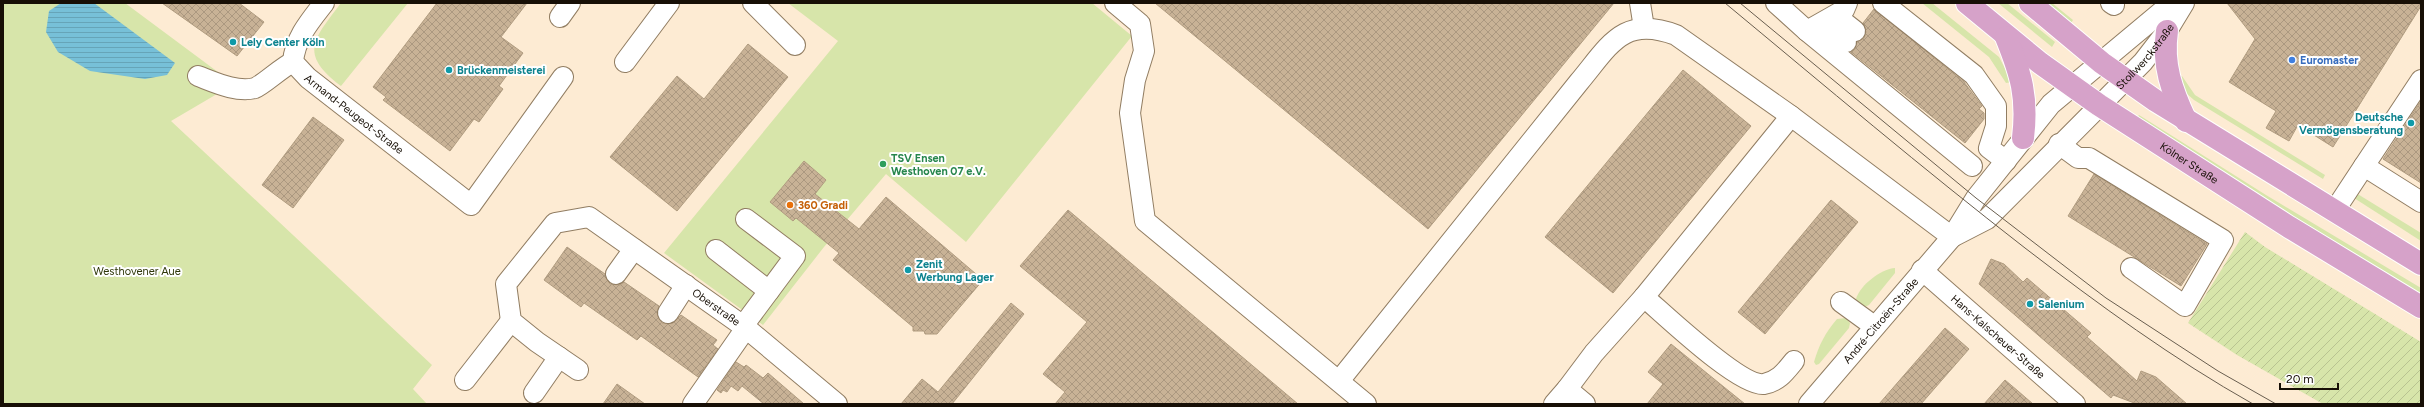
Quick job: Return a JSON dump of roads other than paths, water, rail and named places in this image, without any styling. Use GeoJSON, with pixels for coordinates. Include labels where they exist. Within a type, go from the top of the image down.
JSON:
{"type":"FeatureCollection","features":[{"type":"Feature","properties":{"kind":"main road","name":"Kölner Straße"},"geometry":{"type":"LineString","coordinates":[[1967,3],[2072,87],[2289,227],[2421,307]]}},
{"type":"Feature","properties":{"kind":"main road"},"geometry":{"type":"LineString","coordinates":[[2030,3],[2102,63],[2186,121],[2335,210],[2421,264]]}},
{"type":"Feature","properties":{"kind":"main road"},"geometry":{"type":"LineString","coordinates":[[2167,32],[2164,55],[2166,69],[2176,99],[2186,121]]}},
{"type":"Feature","properties":{"kind":"main road"},"geometry":{"type":"LineString","coordinates":[[2005,34],[2018,65],[2024,89],[2026,105],[2023,138]]}},
{"type":"Feature","properties":{"kind":"street"},"geometry":{"type":"LineString","coordinates":[[198,76],[243,89],[256,88],[293,62],[294,51],[302,32],[324,3]]}},
{"type":"Feature","properties":{"kind":"street"},"geometry":{"type":"LineString","coordinates":[[625,62],[669,3]]}},
{"type":"Feature","properties":{"kind":"street"},"geometry":{"type":"LineString","coordinates":[[752,3],[795,45]]}},
{"type":"Feature","properties":{"kind":"street"},"geometry":{"type":"LineString","coordinates":[[1114,3],[1140,24],[1144,51],[1135,80],[1130,113],[1145,221],[1366,404]]}},
{"type":"Feature","properties":{"kind":"street"},"geometry":{"type":"LineString","coordinates":[[1640,3],[1644,28]]}},
{"type":"Feature","properties":{"kind":"street"},"geometry":{"type":"LineString","coordinates":[[1776,3],[1828,19],[1850,37]]}},
{"type":"Feature","properties":{"kind":"street"},"geometry":{"type":"LineString","coordinates":[[1883,3],[1974,75],[1996,106],[1996,126],[1989,148],[2006,161]]}},
{"type":"Feature","properties":{"kind":"street","name":"Stollwerckstraße"},"geometry":{"type":"LineString","coordinates":[[2072,87],[2172,3]]}},
{"type":"Feature","properties":{"kind":"street","name":"Stollwerckstraße"},"geometry":{"type":"LineString","coordinates":[[2099,105],[2143,62],[2167,32],[2184,3]]}},
{"type":"Feature","properties":{"kind":"street"},"geometry":{"type":"LineString","coordinates":[[1828,19],[1972,166]]}},
{"type":"Feature","properties":{"kind":"street"},"geometry":{"type":"LineString","coordinates":[[1339,381],[1579,82],[1617,37],[1629,30],[1644,28],[1661,29],[1676,35],[1791,116],[1952,237]]}},
{"type":"Feature","properties":{"kind":"street","name":"Armand-Peugeot-Straße"},"geometry":{"type":"LineString","coordinates":[[293,62],[308,78],[471,205],[563,77]]}},
{"type":"Feature","properties":{"kind":"street"},"geometry":{"type":"LineString","coordinates":[[2335,210],[2421,80]]}},
{"type":"Feature","properties":{"kind":"street","name":"André-Citroën-Straße"},"geometry":{"type":"LineString","coordinates":[[1809,404],[1874,326],[1952,237],[1976,198],[2051,104],[2072,87]]}},
{"type":"Feature","properties":{"kind":"street","name":"André-Citroën-Straße"},"geometry":{"type":"LineString","coordinates":[[1952,237],[1987,218],[2099,105]]}},
{"type":"Feature","properties":{"kind":"street"},"geometry":{"type":"LineString","coordinates":[[1554,404],[1594,353],[1644,297],[1791,116]]}},
{"type":"Feature","properties":{"kind":"street"},"geometry":{"type":"LineString","coordinates":[[2059,144],[2078,158],[2089,158],[2223,240],[2185,306],[2131,268]]}},
{"type":"Feature","properties":{"kind":"street"},"geometry":{"type":"LineString","coordinates":[[2364,166],[2421,202]]}},
{"type":"Feature","properties":{"kind":"street","name":"Oberstraße"},"geometry":{"type":"LineString","coordinates":[[512,321],[506,284],[555,223],[589,217],[744,327],[837,404]]}},
{"type":"Feature","properties":{"kind":"street"},"geometry":{"type":"LineString","coordinates":[[693,404],[768,291],[795,256],[746,219]]}},
{"type":"Feature","properties":{"kind":"street"},"geometry":{"type":"LineString","coordinates":[[616,274],[634,249]]}},
{"type":"Feature","properties":{"kind":"street"},"geometry":{"type":"LineString","coordinates":[[716,250],[768,291]]}},
{"type":"Feature","properties":{"kind":"street","name":"Hans-Kalscheuer-Straße"},"geometry":{"type":"LineString","coordinates":[[1922,270],[2075,404]]}},
{"type":"Feature","properties":{"kind":"street"},"geometry":{"type":"LineString","coordinates":[[668,312],[686,285]]}},
{"type":"Feature","properties":{"kind":"street"},"geometry":{"type":"LineString","coordinates":[[1644,297],[1720,362],[1742,377],[1762,384],[1780,378],[1794,361]]}},
{"type":"Feature","properties":{"kind":"street"},"geometry":{"type":"LineString","coordinates":[[1841,302],[1874,326]]}},
{"type":"Feature","properties":{"kind":"street"},"geometry":{"type":"LineString","coordinates":[[465,380],[512,321],[578,370]]}},
{"type":"Feature","properties":{"kind":"street"},"geometry":{"type":"LineString","coordinates":[[534,393],[559,357]]}},
{"type":"Feature","properties":{"kind":"street"},"geometry":{"type":"LineString","coordinates":[[1567,389],[1585,404]]}},
{"type":"Feature","properties":{"kind":"water"},"geometry":{"type":"Polygon","coordinates":[[[61,3],[94,3],[175,63],[167,75],[145,79],[90,71],[58,52],[46,32],[49,11],[61,3]]]}},
{"type":"Feature","properties":{"kind":"tram line"},"geometry":{"type":"LineString","coordinates":[[1725,3],[1911,157],[2052,269],[2165,350],[2223,387],[2253,404]]}},
{"type":"Feature","properties":{"kind":"tram line"},"geometry":{"type":"LineString","coordinates":[[1740,3],[1976,198],[2106,298],[2218,371],[2276,404]]}},
{"type":"Feature","properties":{"kind":"place","name":"Lely Center Köln"},"geometry":{"type":"Point","coordinates":[233,42]}},
{"type":"Feature","properties":{"kind":"place","name":"Euromaster"},"geometry":{"type":"Point","coordinates":[2292,60]}},
{"type":"Feature","properties":{"kind":"place","name":"Brückenmeisterei"},"geometry":{"type":"Point","coordinates":[449,70]}},
{"type":"Feature","properties":{"kind":"place","name":"Deutsche Vermögensberatung"},"geometry":{"type":"Point","coordinates":[2411,123]}},
{"type":"Feature","properties":{"kind":"place","name":"TSV Ensen Westhoven 07 e.V."},"geometry":{"type":"Point","coordinates":[883,164]}},
{"type":"Feature","properties":{"kind":"place","name":"360 Gradi"},"geometry":{"type":"Point","coordinates":[790,205]}},
{"type":"Feature","properties":{"kind":"place","name":"Zenit Werbung Lager"},"geometry":{"type":"Point","coordinates":[908,270]}},
{"type":"Feature","properties":{"kind":"place","name":"Salenium"},"geometry":{"type":"Point","coordinates":[2030,304]}},
{"type":"Feature","properties":{"kind":"park label","name":"Westhovener Aue"},"geometry":{"type":"Point","coordinates":[137,271]}}]}
